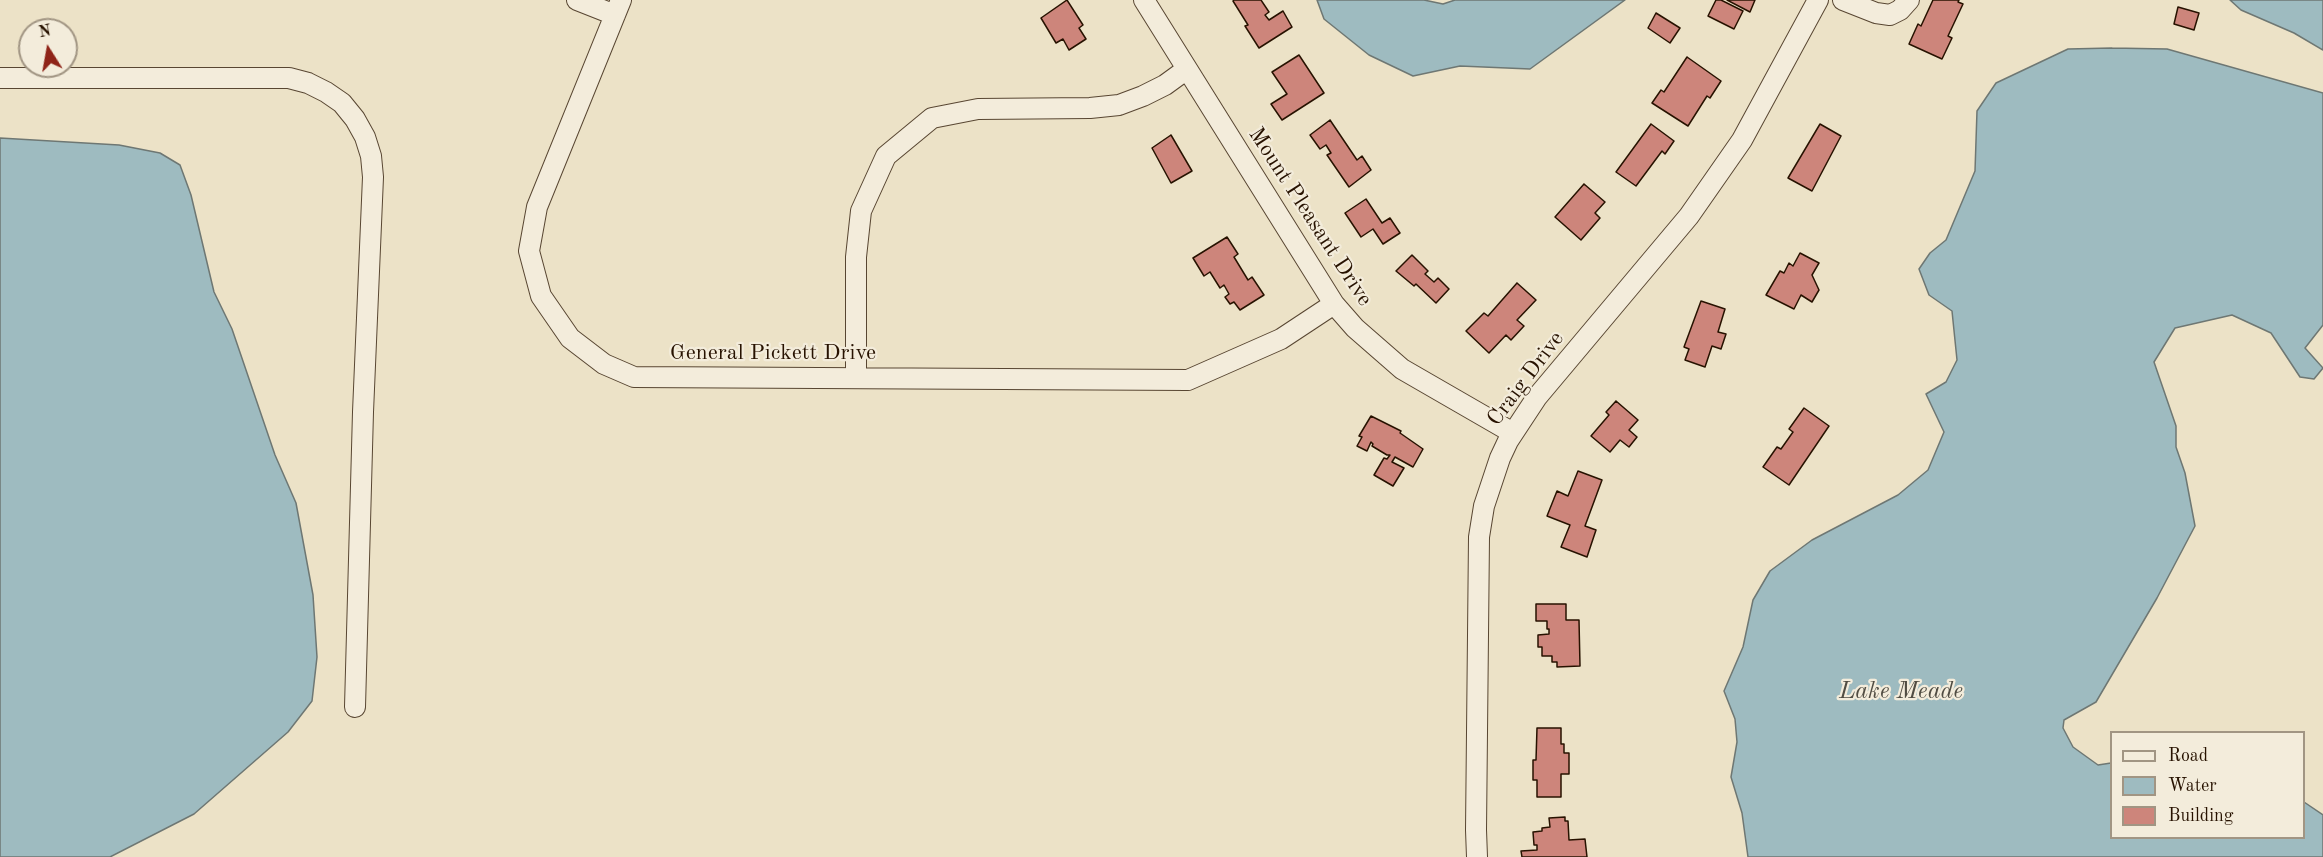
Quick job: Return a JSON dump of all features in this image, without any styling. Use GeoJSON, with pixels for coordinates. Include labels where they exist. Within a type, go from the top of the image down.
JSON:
{"type":"FeatureCollection","features":[{"type":"Feature","properties":{"kind":"street"},"geometry":{"type":"LineString","coordinates":[[577,0],[618,7]]}},
{"type":"Feature","properties":{"kind":"street","name":"Mount Pleasant Drive"},"geometry":{"type":"LineString","coordinates":[[1144,0],[1334,304],[1354,328],[1402,369],[1513,433]]}},
{"type":"Feature","properties":{"kind":"street","name":"Craig Drive"},"geometry":{"type":"LineString","coordinates":[[1477,857],[1479,537],[1484,506],[1493,476],[1513,433],[1563,364],[1606,317],[1689,216],[1742,140],[1818,0]]}},
{"type":"Feature","properties":{"kind":"street"},"geometry":{"type":"LineString","coordinates":[[1843,0],[1876,13],[1890,15],[1900,10],[1909,0]]}},
{"type":"Feature","properties":{"kind":"street","name":"General Pickett Drive"},"geometry":{"type":"LineString","coordinates":[[618,7],[537,207],[529,250],[541,296],[570,338],[604,364],[634,377],[1188,380],[1281,339],[1334,304]]}},
{"type":"Feature","properties":{"kind":"street"},"geometry":{"type":"LineString","coordinates":[[856,378],[856,257],[861,211],[886,156],[932,118],[978,109],[1090,108],[1119,105],[1165,85],[1187,69]]}},
{"type":"Feature","properties":{"kind":"street"},"geometry":{"type":"LineString","coordinates":[[0,78],[289,78],[308,83],[326,92],[342,104],[355,119],[365,137],[371,156],[373,177],[363,412],[355,707]]}},
{"type":"Feature","properties":{"kind":"water"},"geometry":{"type":"Polygon","coordinates":[[[1317,0],[1424,0],[1443,4],[1455,0],[1625,0],[1530,69],[1460,66],[1413,76],[1369,55],[1324,19],[1317,0]]]}},
{"type":"Feature","properties":{"kind":"water"},"geometry":{"type":"Polygon","coordinates":[[[2230,0],[2323,0],[2323,50],[2294,33],[2241,10],[2230,0]]]}},
{"type":"Feature","properties":{"kind":"water","name":"Lake Meade"},"geometry":{"type":"Polygon","coordinates":[[[2068,49],[2167,49],[2323,93],[2323,325],[2305,348],[2323,368],[2314,379],[2300,377],[2271,333],[2232,315],[2175,328],[2154,362],[2176,426],[2176,447],[2185,473],[2195,526],[2157,598],[2096,702],[2064,720],[2063,728],[2073,747],[2098,765],[2110,763],[2110,839],[2305,839],[2305,803],[2323,815],[2323,857],[1748,857],[1742,813],[1731,777],[1737,742],[1735,719],[1724,691],[1743,647],[1753,600],[1770,571],[1812,540],[1898,495],[1928,470],[1944,432],[1926,394],[1946,382],[1957,360],[1952,311],[1929,295],[1919,269],[1930,253],[1946,240],[1975,171],[1977,111],[1996,83],[2068,49]]]}},
{"type":"Feature","properties":{"kind":"water"},"geometry":{"type":"Polygon","coordinates":[[[0,138],[119,145],[160,153],[180,165],[191,195],[214,292],[232,329],[275,455],[296,503],[313,595],[317,657],[312,701],[288,732],[194,814],[110,857],[0,857],[0,138]]]}},
{"type":"Feature","properties":{"kind":"building"},"geometry":{"type":"Polygon","coordinates":[[[1067,0],[1083,25],[1079,28],[1086,39],[1069,50],[1063,39],[1056,43],[1041,18],[1067,0]]]}},
{"type":"Feature","properties":{"kind":"building"},"geometry":{"type":"Polygon","coordinates":[[[1234,0],[1261,0],[1269,12],[1265,15],[1269,20],[1283,11],[1292,27],[1259,48],[1245,26],[1248,25],[1234,0]]]}},
{"type":"Feature","properties":{"kind":"building"},"geometry":{"type":"Polygon","coordinates":[[[1716,0],[1721,0],[1743,11],[1734,29],[1708,16],[1716,0]]]}},
{"type":"Feature","properties":{"kind":"building"},"geometry":{"type":"Polygon","coordinates":[[[1727,0],[1755,0],[1750,12],[1727,0]]]}},
{"type":"Feature","properties":{"kind":"building"},"geometry":{"type":"Polygon","coordinates":[[[1933,0],[1959,0],[1958,2],[1963,4],[1948,36],[1952,38],[1942,59],[1909,44],[1918,24],[1921,26],[1933,0]]]}},
{"type":"Feature","properties":{"kind":"building"},"geometry":{"type":"Polygon","coordinates":[[[2178,7],[2199,13],[2194,30],[2174,24],[2178,7]]]}},
{"type":"Feature","properties":{"kind":"building"},"geometry":{"type":"Polygon","coordinates":[[[1656,13],[1680,28],[1670,43],[1648,28],[1656,13]]]}},
{"type":"Feature","properties":{"kind":"building"},"geometry":{"type":"Polygon","coordinates":[[[1299,55],[1324,93],[1282,120],[1271,104],[1287,94],[1272,72],[1299,55]]]}},
{"type":"Feature","properties":{"kind":"building"},"geometry":{"type":"Polygon","coordinates":[[[1687,57],[1721,81],[1710,98],[1707,96],[1688,126],[1652,103],[1661,90],[1664,92],[1687,57]]]}},
{"type":"Feature","properties":{"kind":"building"},"geometry":{"type":"Polygon","coordinates":[[[1330,120],[1357,160],[1362,156],[1371,170],[1349,187],[1327,155],[1331,153],[1326,145],[1320,149],[1310,135],[1330,120]]]}},
{"type":"Feature","properties":{"kind":"building"},"geometry":{"type":"Polygon","coordinates":[[[1651,124],[1674,141],[1665,154],[1662,151],[1636,186],[1616,172],[1651,124]]]}},
{"type":"Feature","properties":{"kind":"building"},"geometry":{"type":"Polygon","coordinates":[[[1820,124],[1841,136],[1812,191],[1788,178],[1820,124]]]}},
{"type":"Feature","properties":{"kind":"building"},"geometry":{"type":"Polygon","coordinates":[[[1171,135],[1192,171],[1171,183],[1152,148],[1171,135]]]}},
{"type":"Feature","properties":{"kind":"building"},"geometry":{"type":"Polygon","coordinates":[[[1584,184],[1605,202],[1595,213],[1600,218],[1581,240],[1555,217],[1584,184]]]}},
{"type":"Feature","properties":{"kind":"building"},"geometry":{"type":"Polygon","coordinates":[[[1366,199],[1382,223],[1390,218],[1400,233],[1383,244],[1373,229],[1361,237],[1345,213],[1366,199]]]}},
{"type":"Feature","properties":{"kind":"building"},"geometry":{"type":"Polygon","coordinates":[[[1227,237],[1238,254],[1234,257],[1248,280],[1252,277],[1264,295],[1240,310],[1234,302],[1230,304],[1225,297],[1229,294],[1224,285],[1220,288],[1210,272],[1204,276],[1193,258],[1227,237]]]}},
{"type":"Feature","properties":{"kind":"building"},"geometry":{"type":"Polygon","coordinates":[[[1800,253],[1819,263],[1812,275],[1819,290],[1812,302],[1801,295],[1794,309],[1766,295],[1780,271],[1784,273],[1789,263],[1793,266],[1800,253]]]}},
{"type":"Feature","properties":{"kind":"building"},"geometry":{"type":"Polygon","coordinates":[[[1412,255],[1428,271],[1425,274],[1434,282],[1438,278],[1449,289],[1436,303],[1416,284],[1414,286],[1396,271],[1412,255]]]}},
{"type":"Feature","properties":{"kind":"building"},"geometry":{"type":"Polygon","coordinates":[[[1517,283],[1536,300],[1517,320],[1524,326],[1511,340],[1506,335],[1489,353],[1466,331],[1484,313],[1488,316],[1517,283]]]}},
{"type":"Feature","properties":{"kind":"building"},"geometry":{"type":"Polygon","coordinates":[[[1701,301],[1725,309],[1718,332],[1726,334],[1721,349],[1712,346],[1705,367],[1685,360],[1689,349],[1684,347],[1701,301]]]}},
{"type":"Feature","properties":{"kind":"building"},"geometry":{"type":"Polygon","coordinates":[[[1616,401],[1638,420],[1629,430],[1637,437],[1629,447],[1620,440],[1610,452],[1591,436],[1609,415],[1606,412],[1616,401]]]}},
{"type":"Feature","properties":{"kind":"building"},"geometry":{"type":"Polygon","coordinates":[[[1804,408],[1829,426],[1789,485],[1763,467],[1777,447],[1781,449],[1793,432],[1789,429],[1804,408]]]}},
{"type":"Feature","properties":{"kind":"building"},"geometry":{"type":"Polygon","coordinates":[[[1371,416],[1401,431],[1400,433],[1423,449],[1413,467],[1395,457],[1392,462],[1404,468],[1393,486],[1374,475],[1384,458],[1387,459],[1390,455],[1372,446],[1371,442],[1367,451],[1357,446],[1362,437],[1359,436],[1371,416]]]}},
{"type":"Feature","properties":{"kind":"building"},"geometry":{"type":"Polygon","coordinates":[[[1578,471],[1602,480],[1585,526],[1596,530],[1587,557],[1561,547],[1570,525],[1547,516],[1557,491],[1568,496],[1578,471]]]}},
{"type":"Feature","properties":{"kind":"building"},"geometry":{"type":"Polygon","coordinates":[[[1536,604],[1566,604],[1566,620],[1579,620],[1580,666],[1557,667],[1557,662],[1552,662],[1552,656],[1542,656],[1542,647],[1538,647],[1538,635],[1549,634],[1549,629],[1547,629],[1547,621],[1536,621],[1536,604]]]}},
{"type":"Feature","properties":{"kind":"building"},"geometry":{"type":"Polygon","coordinates":[[[1537,728],[1561,728],[1561,744],[1564,744],[1564,753],[1569,753],[1569,774],[1561,774],[1561,797],[1537,797],[1537,780],[1533,780],[1533,760],[1536,760],[1537,728]]]}},
{"type":"Feature","properties":{"kind":"building"},"geometry":{"type":"Polygon","coordinates":[[[1565,817],[1565,821],[1568,821],[1569,840],[1585,839],[1587,857],[1522,857],[1521,851],[1537,850],[1537,845],[1534,845],[1533,832],[1550,827],[1549,818],[1565,817]]]}}]}
